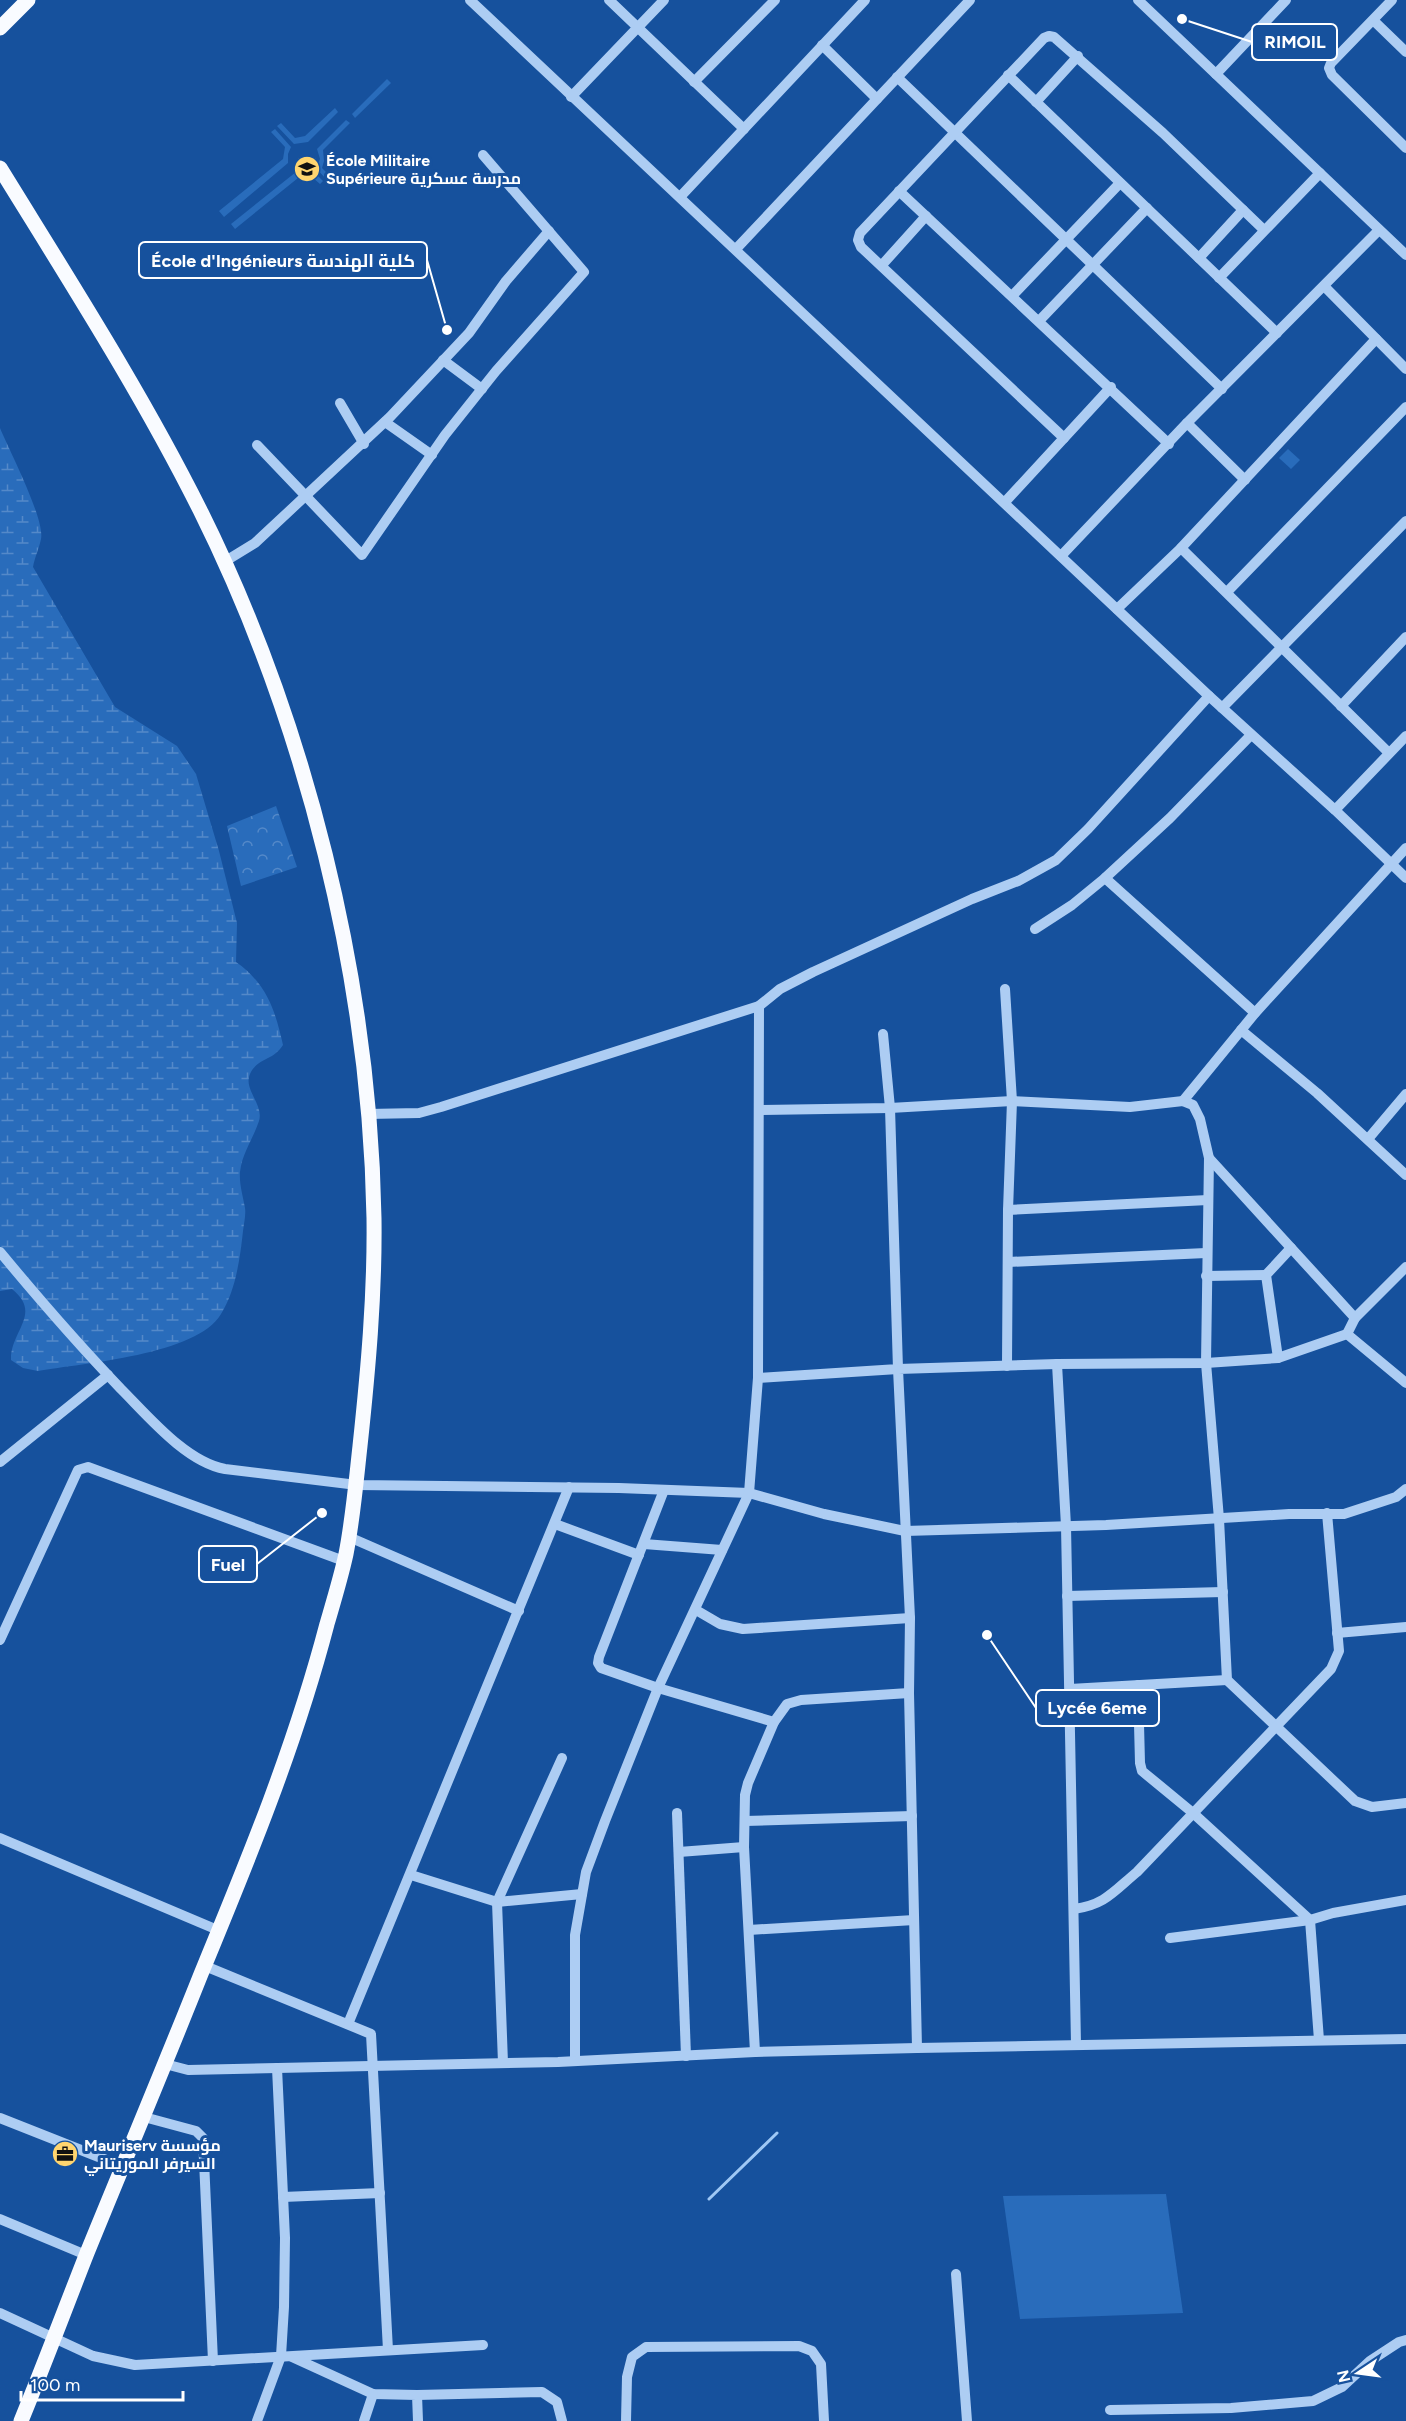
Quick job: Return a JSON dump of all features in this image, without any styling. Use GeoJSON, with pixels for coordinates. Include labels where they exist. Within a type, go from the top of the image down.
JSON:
{"type":"FeatureCollection","features":[{"type":"Feature","properties":{"kind":"main road"},"geometry":{"type":"LineString","coordinates":[[0,28],[28,0]]}},
{"type":"Feature","properties":{"kind":"main road"},"geometry":{"type":"LineString","coordinates":[[0,168],[134,389],[183,476],[264,654],[286,715],[318,827],[343,941],[363,1063],[372,1166],[374,1273],[369,1360],[357,1485],[349,1537],[304,1709],[279,1782],[220,1931],[21,2421]]}},
{"type":"Feature","properties":{"kind":"street"},"geometry":{"type":"LineString","coordinates":[[470,0],[1209,696],[1406,878]]}},
{"type":"Feature","properties":{"kind":"street"},"geometry":{"type":"LineString","coordinates":[[609,0],[744,129]]}},
{"type":"Feature","properties":{"kind":"street"},"geometry":{"type":"LineString","coordinates":[[571,97],[664,0]]}},
{"type":"Feature","properties":{"kind":"street"},"geometry":{"type":"LineString","coordinates":[[694,82],[775,0]]}},
{"type":"Feature","properties":{"kind":"street"},"geometry":{"type":"LineString","coordinates":[[680,197],[865,0]]}},
{"type":"Feature","properties":{"kind":"street"},"geometry":{"type":"LineString","coordinates":[[736,249],[970,0]]}},
{"type":"Feature","properties":{"kind":"street"},"geometry":{"type":"LineString","coordinates":[[1138,0],[1406,255]]}},
{"type":"Feature","properties":{"kind":"street"},"geometry":{"type":"LineString","coordinates":[[1216,74],[1286,0]]}},
{"type":"Feature","properties":{"kind":"street"},"geometry":{"type":"LineString","coordinates":[[1392,0],[1331,63],[1329,68],[1332,75],[1406,148]]}},
{"type":"Feature","properties":{"kind":"street"},"geometry":{"type":"LineString","coordinates":[[1374,21],[1406,52]]}},
{"type":"Feature","properties":{"kind":"street"},"geometry":{"type":"LineString","coordinates":[[1064,438],[861,246],[858,240],[860,233],[1008,75],[1044,38],[1054,37],[1078,56],[1264,230]]}},
{"type":"Feature","properties":{"kind":"street"},"geometry":{"type":"LineString","coordinates":[[822,45],[878,99]]}},
{"type":"Feature","properties":{"kind":"street"},"geometry":{"type":"LineString","coordinates":[[1036,102],[1078,56]]}},
{"type":"Feature","properties":{"kind":"street"},"geometry":{"type":"LineString","coordinates":[[1008,75],[1277,333]]}},
{"type":"Feature","properties":{"kind":"street"},"geometry":{"type":"LineString","coordinates":[[897,77],[1222,389]]}},
{"type":"Feature","properties":{"kind":"street"},"geometry":{"type":"LineString","coordinates":[[257,445],[362,555],[432,455],[482,389],[584,272],[483,155]]}},
{"type":"Feature","properties":{"kind":"street"},"geometry":{"type":"LineString","coordinates":[[1219,278],[1320,173]]}},
{"type":"Feature","properties":{"kind":"street"},"geometry":{"type":"LineString","coordinates":[[1013,295],[1120,183]]}},
{"type":"Feature","properties":{"kind":"street"},"geometry":{"type":"LineString","coordinates":[[899,191],[1013,295],[1169,444]]}},
{"type":"Feature","properties":{"kind":"street"},"geometry":{"type":"LineString","coordinates":[[1039,321],[1146,208]]}},
{"type":"Feature","properties":{"kind":"street"},"geometry":{"type":"LineString","coordinates":[[1199,258],[1243,210]]}},
{"type":"Feature","properties":{"kind":"street"},"geometry":{"type":"LineString","coordinates":[[882,265],[926,216]]}},
{"type":"Feature","properties":{"kind":"street"},"geometry":{"type":"LineString","coordinates":[[1061,556],[1187,423],[1379,230]]}},
{"type":"Feature","properties":{"kind":"street"},"geometry":{"type":"LineString","coordinates":[[224,562],[255,543],[385,423],[469,333],[506,282],[549,231]]}},
{"type":"Feature","properties":{"kind":"street"},"geometry":{"type":"LineString","coordinates":[[1324,286],[1406,369]]}},
{"type":"Feature","properties":{"kind":"street"},"geometry":{"type":"LineString","coordinates":[[1117,609],[1181,548],[1376,339]]}},
{"type":"Feature","properties":{"kind":"street"},"geometry":{"type":"LineString","coordinates":[[443,360],[482,389]]}},
{"type":"Feature","properties":{"kind":"street"},"geometry":{"type":"LineString","coordinates":[[1005,502],[1111,387]]}},
{"type":"Feature","properties":{"kind":"street"},"geometry":{"type":"LineString","coordinates":[[340,403],[364,444]]}},
{"type":"Feature","properties":{"kind":"street"},"geometry":{"type":"LineString","coordinates":[[1227,592],[1406,407]]}},
{"type":"Feature","properties":{"kind":"street"},"geometry":{"type":"LineString","coordinates":[[385,423],[432,455]]}},
{"type":"Feature","properties":{"kind":"street"},"geometry":{"type":"LineString","coordinates":[[1187,423],[1245,480]]}},
{"type":"Feature","properties":{"kind":"street"},"geometry":{"type":"LineString","coordinates":[[1222,708],[1406,521]]}},
{"type":"Feature","properties":{"kind":"street"},"geometry":{"type":"LineString","coordinates":[[1181,548],[1389,753]]}},
{"type":"Feature","properties":{"kind":"street"},"geometry":{"type":"LineString","coordinates":[[1341,706],[1406,637]]}},
{"type":"Feature","properties":{"kind":"street"},"geometry":{"type":"LineString","coordinates":[[368,1114],[419,1113],[441,1107],[759,1006],[780,989],[813,972],[972,899],[1018,881],[1056,861],[1209,696]]}},
{"type":"Feature","properties":{"kind":"street"},"geometry":{"type":"LineString","coordinates":[[1035,929],[1072,905],[1105,878],[1170,818],[1251,735]]}},
{"type":"Feature","properties":{"kind":"street"},"geometry":{"type":"LineString","coordinates":[[1335,810],[1406,736]]}},
{"type":"Feature","properties":{"kind":"street"},"geometry":{"type":"LineString","coordinates":[[1183,1101],[1255,1013],[1406,848]]}},
{"type":"Feature","properties":{"kind":"street"},"geometry":{"type":"LineString","coordinates":[[1105,878],[1255,1013]]}},
{"type":"Feature","properties":{"kind":"street"},"geometry":{"type":"LineString","coordinates":[[1005,989],[1012,1101],[1008,1210],[1007,1366]]}},
{"type":"Feature","properties":{"kind":"street"},"geometry":{"type":"LineString","coordinates":[[575,2061],[575,1935],[586,1872],[604,1821],[658,1688],[749,1493],[758,1378],[759,1006]]}},
{"type":"Feature","properties":{"kind":"street"},"geometry":{"type":"LineString","coordinates":[[1241,1030],[1368,1139],[1406,1175]]}},
{"type":"Feature","properties":{"kind":"street"},"geometry":{"type":"LineString","coordinates":[[883,1034],[890,1108],[898,1369],[910,1618],[909,1693],[917,2048]]}},
{"type":"Feature","properties":{"kind":"street"},"geometry":{"type":"LineString","coordinates":[[1368,1139],[1406,1094]]}},
{"type":"Feature","properties":{"kind":"street"},"geometry":{"type":"LineString","coordinates":[[759,1110],[890,1108],[1012,1101],[1130,1107],[1183,1101],[1193,1105],[1200,1119],[1209,1158],[1206,1363],[1219,1519],[1227,1680],[1355,1801],[1372,1807],[1406,1803]]}},
{"type":"Feature","properties":{"kind":"street"},"geometry":{"type":"LineString","coordinates":[[1209,1158],[1355,1318]]}},
{"type":"Feature","properties":{"kind":"street"},"geometry":{"type":"LineString","coordinates":[[1008,1210],[1208,1200]]}},
{"type":"Feature","properties":{"kind":"street"},"geometry":{"type":"LineString","coordinates":[[1206,1276],[1266,1275],[1291,1248]]}},
{"type":"Feature","properties":{"kind":"street"},"geometry":{"type":"LineString","coordinates":[[0,1252],[69,1335],[155,1424],[198,1459],[213,1467],[357,1485],[569,1487],[749,1493],[834,1516],[905,1531],[1344,1514],[1401,1497],[1406,1489]]}},
{"type":"Feature","properties":{"kind":"street"},"geometry":{"type":"LineString","coordinates":[[1008,1262],[1206,1253]]}},
{"type":"Feature","properties":{"kind":"street"},"geometry":{"type":"LineString","coordinates":[[758,1378],[898,1369],[1057,1364],[1206,1363],[1278,1358],[1347,1334],[1355,1318],[1406,1267]]}},
{"type":"Feature","properties":{"kind":"street"},"geometry":{"type":"LineString","coordinates":[[1266,1275],[1278,1358]]}},
{"type":"Feature","properties":{"kind":"street"},"geometry":{"type":"LineString","coordinates":[[1347,1334],[1406,1383]]}},
{"type":"Feature","properties":{"kind":"street"},"geometry":{"type":"LineString","coordinates":[[1057,1364],[1066,1526],[1076,2044]]}},
{"type":"Feature","properties":{"kind":"street"},"geometry":{"type":"LineString","coordinates":[[0,1462],[108,1375]]}},
{"type":"Feature","properties":{"kind":"street"},"geometry":{"type":"LineString","coordinates":[[0,1640],[78,1470],[83,1468],[88,1467],[114,1476],[344,1562]]}},
{"type":"Feature","properties":{"kind":"street"},"geometry":{"type":"LineString","coordinates":[[348,2024],[569,1487]]}},
{"type":"Feature","properties":{"kind":"street"},"geometry":{"type":"LineString","coordinates":[[664,1490],[598,1664],[601,1668],[658,1688],[774,1722]]}},
{"type":"Feature","properties":{"kind":"street"},"geometry":{"type":"LineString","coordinates":[[1074,1909],[1092,1907],[1103,1901],[1137,1872],[1331,1669],[1339,1651],[1327,1513]]}},
{"type":"Feature","properties":{"kind":"street"},"geometry":{"type":"LineString","coordinates":[[555,1524],[639,1555]]}},
{"type":"Feature","properties":{"kind":"street"},"geometry":{"type":"LineString","coordinates":[[349,1537],[519,1611]]}},
{"type":"Feature","properties":{"kind":"street"},"geometry":{"type":"LineString","coordinates":[[644,1544],[722,1550]]}},
{"type":"Feature","properties":{"kind":"street"},"geometry":{"type":"LineString","coordinates":[[1067,1596],[1223,1592]]}},
{"type":"Feature","properties":{"kind":"street"},"geometry":{"type":"LineString","coordinates":[[696,1610],[720,1624],[743,1629],[910,1618]]}},
{"type":"Feature","properties":{"kind":"street"},"geometry":{"type":"LineString","coordinates":[[1337,1633],[1406,1627]]}},
{"type":"Feature","properties":{"kind":"street"},"geometry":{"type":"LineString","coordinates":[[1070,1689],[1227,1680]]}},
{"type":"Feature","properties":{"kind":"street"},"geometry":{"type":"LineString","coordinates":[[1138,1685],[1140,1763],[1143,1771],[1193,1813],[1310,1920],[1319,2040]]}},
{"type":"Feature","properties":{"kind":"street"},"geometry":{"type":"LineString","coordinates":[[755,2052],[744,1847],[745,1795],[774,1722],[787,1704],[801,1700],[909,1693]]}},
{"type":"Feature","properties":{"kind":"street"},"geometry":{"type":"LineString","coordinates":[[503,2063],[497,1902],[562,1758]]}},
{"type":"Feature","properties":{"kind":"street"},"geometry":{"type":"LineString","coordinates":[[677,1813],[686,2056]]}},
{"type":"Feature","properties":{"kind":"street"},"geometry":{"type":"LineString","coordinates":[[745,1821],[912,1816]]}},
{"type":"Feature","properties":{"kind":"street"},"geometry":{"type":"LineString","coordinates":[[0,1838],[220,1931]]}},
{"type":"Feature","properties":{"kind":"street"},"geometry":{"type":"LineString","coordinates":[[679,1852],[744,1847]]}},
{"type":"Feature","properties":{"kind":"street"},"geometry":{"type":"LineString","coordinates":[[411,1875],[497,1902],[582,1894]]}},
{"type":"Feature","properties":{"kind":"street"},"geometry":{"type":"LineString","coordinates":[[1170,1938],[1310,1920],[1333,1913],[1406,1899]]}},
{"type":"Feature","properties":{"kind":"street"},"geometry":{"type":"LineString","coordinates":[[749,1930],[914,1920]]}},
{"type":"Feature","properties":{"kind":"street"},"geometry":{"type":"LineString","coordinates":[[205,1966],[371,2034],[388,2350]]}},
{"type":"Feature","properties":{"kind":"street"},"geometry":{"type":"LineString","coordinates":[[165,2064],[188,2070],[575,2061],[755,2052],[1406,2039]]}},
{"type":"Feature","properties":{"kind":"street"},"geometry":{"type":"LineString","coordinates":[[257,2421],[285,2356],[285,2238],[277,2068]]}},
{"type":"Feature","properties":{"kind":"street"},"geometry":{"type":"LineString","coordinates":[[144,2117],[196,2131],[203,2138],[213,2361]]}},
{"type":"Feature","properties":{"kind":"street"},"geometry":{"type":"LineString","coordinates":[[0,2118],[124,2167]]}},
{"type":"Feature","properties":{"kind":"street"},"geometry":{"type":"LineString","coordinates":[[283,2197],[380,2193]]}},
{"type":"Feature","properties":{"kind":"street"},"geometry":{"type":"LineString","coordinates":[[0,2219],[87,2255]]}},
{"type":"Feature","properties":{"kind":"street"},"geometry":{"type":"LineString","coordinates":[[956,2274],[967,2421]]}},
{"type":"Feature","properties":{"kind":"street"},"geometry":{"type":"LineString","coordinates":[[0,2313],[93,2356],[121,2363],[149,2365],[483,2345]]}},
{"type":"Feature","properties":{"kind":"street"},"geometry":{"type":"LineString","coordinates":[[1110,2410],[1231,2408],[1313,2401],[1342,2387],[1370,2361],[1406,2340]]}},
{"type":"Feature","properties":{"kind":"street"},"geometry":{"type":"LineString","coordinates":[[626,2421],[627,2377],[632,2357],[646,2347],[776,2346],[799,2346],[812,2351],[821,2364],[824,2421]]}},
{"type":"Feature","properties":{"kind":"street"},"geometry":{"type":"LineString","coordinates":[[285,2356],[373,2394],[542,2392],[556,2403],[562,2421]]}},
{"type":"Feature","properties":{"kind":"street"},"geometry":{"type":"LineString","coordinates":[[364,2421],[373,2394]]}},
{"type":"Feature","properties":{"kind":"street"},"geometry":{"type":"LineString","coordinates":[[417,2395],[418,2421]]}},
{"type":"Feature","properties":{"kind":"green space"},"geometry":{"type":"Polygon","coordinates":[[[387,79],[391,83],[355,118],[352,114],[387,79]]]}},
{"type":"Feature","properties":{"kind":"green space"},"geometry":{"type":"Polygon","coordinates":[[[335,108],[338,112],[308,142],[294,144],[277,126],[281,123],[295,138],[305,136],[335,108]]]}},
{"type":"Feature","properties":{"kind":"green space"},"geometry":{"type":"Polygon","coordinates":[[[346,120],[350,123],[323,150],[322,168],[329,175],[326,179],[316,168],[320,159],[317,149],[346,120]]]}},
{"type":"Feature","properties":{"kind":"green space"},"geometry":{"type":"Polygon","coordinates":[[[275,129],[291,147],[288,163],[224,217],[219,211],[283,159],[285,147],[271,132],[275,129]]]}},
{"type":"Feature","properties":{"kind":"green space"},"geometry":{"type":"Polygon","coordinates":[[[313,171],[323,181],[320,184],[312,177],[298,178],[235,229],[231,224],[296,172],[307,174],[313,171]]]}},
{"type":"Feature","properties":{"kind":"green space"},"geometry":{"type":"Polygon","coordinates":[[[0,428],[38,516],[41,539],[33,567],[115,707],[177,746],[196,774],[237,923],[236,962],[255,979],[268,999],[277,1020],[283,1045],[257,1065],[250,1074],[249,1086],[260,1115],[241,1165],[240,1181],[245,1213],[240,1252],[234,1284],[221,1314],[208,1328],[189,1339],[164,1348],[137,1355],[38,1371],[23,1368],[11,1360],[15,1340],[23,1323],[25,1307],[21,1298],[12,1289],[0,1291],[0,428]]]}},
{"type":"Feature","properties":{"kind":"green space"},"geometry":{"type":"Polygon","coordinates":[[[1288,449],[1300,460],[1291,469],[1279,458],[1288,449]]]}},
{"type":"Feature","properties":{"kind":"green space"},"geometry":{"type":"Polygon","coordinates":[[[276,806],[297,867],[241,886],[227,826],[276,806]]]}},
{"type":"Feature","properties":{"kind":"green space"},"geometry":{"type":"Polygon","coordinates":[[[1166,2194],[1183,2313],[1020,2319],[1003,2196],[1166,2194]]]}},
{"type":"Feature","properties":{"kind":"waterway"},"geometry":{"type":"LineString","coordinates":[[709,2199],[777,2133]]}},
{"type":"Feature","properties":{"kind":"place","name":"RIMOIL"},"geometry":{"type":"Point","coordinates":[1182,19]}},
{"type":"Feature","properties":{"kind":"place","name":"École Militaire Supérieure مدرسة عسكرية"},"geometry":{"type":"Point","coordinates":[307,169]}},
{"type":"Feature","properties":{"kind":"place","name":"École d'Ingénieurs كلية الهندسة"},"geometry":{"type":"Point","coordinates":[447,330]}},
{"type":"Feature","properties":{"kind":"place","name":"Fuel"},"geometry":{"type":"Point","coordinates":[322,1513]}},
{"type":"Feature","properties":{"kind":"place","name":"Lycée 6eme"},"geometry":{"type":"Point","coordinates":[987,1635]}},
{"type":"Feature","properties":{"kind":"place","name":"Mauriserv مؤسسة السيرفر الموريتاني"},"geometry":{"type":"Point","coordinates":[65,2154]}}]}
